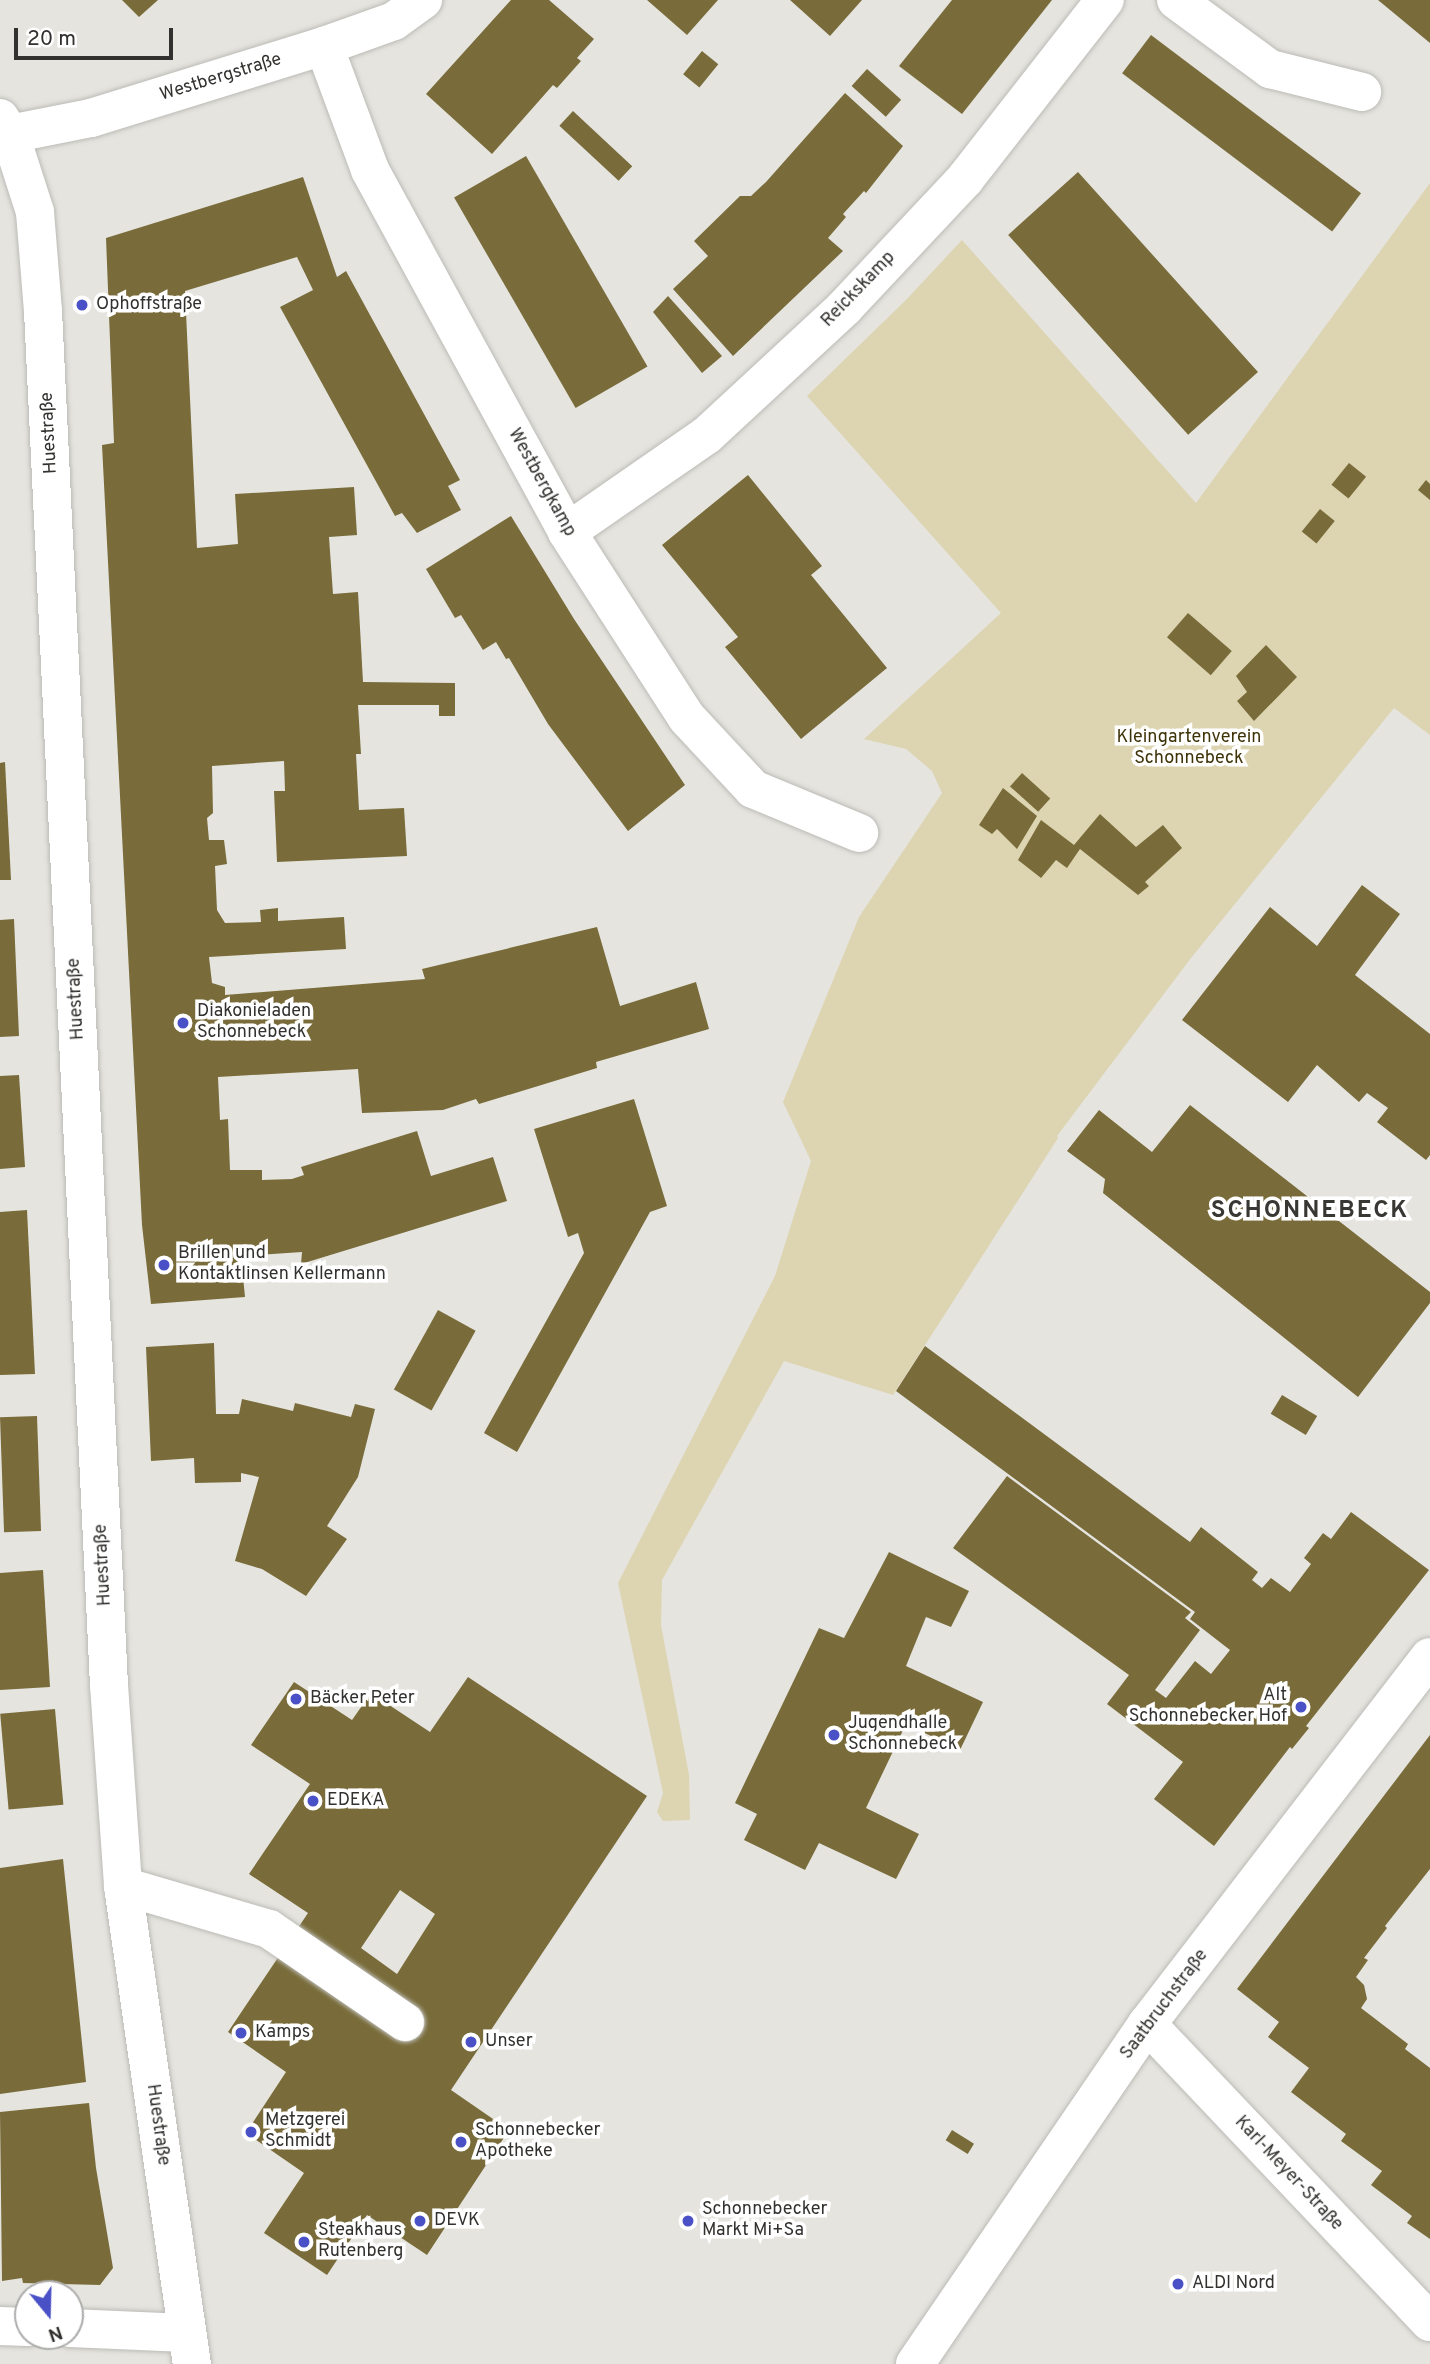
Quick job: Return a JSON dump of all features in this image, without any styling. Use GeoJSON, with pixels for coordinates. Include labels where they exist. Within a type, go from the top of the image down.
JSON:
{"type":"FeatureCollection","features":[{"type":"Feature","properties":{"kind":"street","name":"Westbergstraße"},"geometry":{"type":"LineString","coordinates":[[3,129],[91,118],[324,46],[394,21],[423,0]]}},
{"type":"Feature","properties":{"kind":"street","name":"Reickskamp"},"geometry":{"type":"LineString","coordinates":[[568,532],[707,435],[845,307],[965,179],[1105,0]]}},
{"type":"Feature","properties":{"kind":"street"},"geometry":{"type":"LineString","coordinates":[[1176,0],[1270,69],[1362,92]]}},
{"type":"Feature","properties":{"kind":"street","name":"Westbergkamp"},"geometry":{"type":"LineString","coordinates":[[324,46],[370,170],[568,532],[687,718],[753,789],[859,833]]}},
{"type":"Feature","properties":{"kind":"street","name":"Huestraße"},"geometry":{"type":"LineString","coordinates":[[3,129],[35,212],[43,311],[109,1671],[123,1886],[189,2348]]}},
{"type":"Feature","properties":{"kind":"street","name":"Saatbruchstraße"},"geometry":{"type":"LineString","coordinates":[[915,2364],[1147,2024],[1430,1657]]}},
{"type":"Feature","properties":{"kind":"street"},"geometry":{"type":"LineString","coordinates":[[123,1886],[270,1929],[405,2022]]}},
{"type":"Feature","properties":{"kind":"street","name":"Karl-Meyer-Straße"},"geometry":{"type":"LineString","coordinates":[[1147,2024],[1430,2322]]}},
{"type":"Feature","properties":{"kind":"street"},"geometry":{"type":"LineString","coordinates":[[84,2330],[189,2348]]}},
{"type":"Feature","properties":{"kind":"green space","name":"Kleingartenverein Schonnebeck"},"geometry":{"type":"Polygon","coordinates":[[[1430,183],[1430,735],[1394,708],[1191,958],[1057,1136],[893,1395],[784,1361],[662,1580],[661,1625],[689,1775],[690,1820],[663,1821],[657,1812],[663,1793],[618,1583],[775,1276],[811,1161],[783,1102],[859,917],[942,793],[932,771],[906,749],[864,739],[1001,613],[807,396],[906,300],[962,240],[1196,503],[1430,183]]]}},
{"type":"Feature","properties":{"kind":"building"},"geometry":{"type":"Polygon","coordinates":[[[122,0],[158,0],[139,17],[122,0]]]}},
{"type":"Feature","properties":{"kind":"building"},"geometry":{"type":"Polygon","coordinates":[[[511,0],[549,0],[594,39],[577,58],[581,61],[557,88],[553,85],[492,154],[426,94],[511,0]]]}},
{"type":"Feature","properties":{"kind":"building"},"geometry":{"type":"Polygon","coordinates":[[[647,0],[718,0],[687,35],[647,0]]]}},
{"type":"Feature","properties":{"kind":"building"},"geometry":{"type":"Polygon","coordinates":[[[790,0],[862,0],[830,36],[790,0]]]}},
{"type":"Feature","properties":{"kind":"building"},"geometry":{"type":"Polygon","coordinates":[[[952,0],[1052,0],[962,114],[899,66],[952,0]]]}},
{"type":"Feature","properties":{"kind":"building"},"geometry":{"type":"Polygon","coordinates":[[[1378,0],[1430,0],[1430,43],[1378,0]]]}},
{"type":"Feature","properties":{"kind":"building"},"geometry":{"type":"Polygon","coordinates":[[[1151,35],[1361,193],[1332,232],[1122,73],[1151,35]]]}},
{"type":"Feature","properties":{"kind":"building"},"geometry":{"type":"Polygon","coordinates":[[[702,51],[718,64],[699,88],[683,74],[702,51]]]}},
{"type":"Feature","properties":{"kind":"building"},"geometry":{"type":"Polygon","coordinates":[[[867,69],[901,100],[886,117],[852,86],[867,69]]]}},
{"type":"Feature","properties":{"kind":"building"},"geometry":{"type":"Polygon","coordinates":[[[845,93],[903,146],[866,193],[864,191],[843,214],[846,217],[828,238],[843,251],[733,356],[673,289],[708,256],[694,241],[740,196],[751,196],[766,182],[845,93]]]}},
{"type":"Feature","properties":{"kind":"building"},"geometry":{"type":"Polygon","coordinates":[[[573,111],[632,166],[619,181],[559,126],[573,111]]]}},
{"type":"Feature","properties":{"kind":"building"},"geometry":{"type":"Polygon","coordinates":[[[526,156],[648,366],[576,408],[454,198],[526,156]]]}},
{"type":"Feature","properties":{"kind":"building"},"geometry":{"type":"Polygon","coordinates":[[[1078,172],[1258,372],[1188,435],[1008,235],[1078,172]]]}},
{"type":"Feature","properties":{"kind":"building"},"geometry":{"type":"Polygon","coordinates":[[[303,177],[337,277],[346,271],[460,480],[448,486],[461,510],[417,533],[402,513],[395,516],[280,307],[313,290],[297,257],[185,291],[197,548],[238,544],[235,494],[354,487],[357,535],[329,537],[333,594],[358,592],[363,682],[455,683],[455,716],[439,716],[439,705],[358,705],[361,754],[356,754],[359,810],[404,808],[407,856],[277,862],[274,791],[285,791],[284,761],[212,766],[213,813],[207,818],[209,840],[224,840],[227,864],[215,866],[217,910],[225,923],[261,922],[260,910],[278,908],[278,921],[344,917],[346,949],[209,957],[212,983],[225,987],[225,995],[425,979],[422,969],[597,927],[620,1006],[696,982],[709,1029],[596,1062],[597,1068],[479,1104],[476,1099],[443,1110],[362,1113],[358,1069],[218,1077],[220,1120],[228,1119],[230,1170],[262,1170],[262,1180],[292,1179],[304,1175],[301,1167],[417,1131],[431,1176],[493,1157],[507,1201],[301,1264],[302,1252],[241,1256],[245,1297],[151,1304],[142,1225],[102,445],[114,443],[106,238],[303,177]]]}},
{"type":"Feature","properties":{"kind":"building"},"geometry":{"type":"Polygon","coordinates":[[[668,296],[722,356],[702,373],[653,312],[668,296]]]}},
{"type":"Feature","properties":{"kind":"building"},"geometry":{"type":"Polygon","coordinates":[[[1349,463],[1366,477],[1348,499],[1331,485],[1349,463]]]}},
{"type":"Feature","properties":{"kind":"building"},"geometry":{"type":"Polygon","coordinates":[[[748,475],[822,566],[811,575],[887,668],[801,739],[725,647],[738,637],[662,545],[748,475]]]}},
{"type":"Feature","properties":{"kind":"building"},"geometry":{"type":"Polygon","coordinates":[[[1426,480],[1430,484],[1430,500],[1418,490],[1426,480]]]}},
{"type":"Feature","properties":{"kind":"building"},"geometry":{"type":"Polygon","coordinates":[[[1320,509],[1335,521],[1317,543],[1302,532],[1320,509]]]}},
{"type":"Feature","properties":{"kind":"building"},"geometry":{"type":"Polygon","coordinates":[[[511,516],[574,619],[685,785],[628,831],[548,724],[509,658],[506,659],[496,642],[483,650],[461,615],[455,618],[426,569],[511,516]]]}},
{"type":"Feature","properties":{"kind":"building"},"geometry":{"type":"Polygon","coordinates":[[[1188,613],[1232,651],[1211,675],[1167,637],[1188,613]]]}},
{"type":"Feature","properties":{"kind":"building"},"geometry":{"type":"Polygon","coordinates":[[[1266,645],[1297,677],[1254,721],[1237,701],[1247,692],[1236,676],[1266,645]]]}},
{"type":"Feature","properties":{"kind":"building"},"geometry":{"type":"Polygon","coordinates":[[[5,762],[11,880],[0,880],[0,763],[5,762]]]}},
{"type":"Feature","properties":{"kind":"building"},"geometry":{"type":"Polygon","coordinates":[[[1022,773],[1050,798],[1038,812],[1010,786],[1022,773]]]}},
{"type":"Feature","properties":{"kind":"building"},"geometry":{"type":"Polygon","coordinates":[[[1003,788],[1037,816],[1017,849],[997,829],[992,834],[979,825],[1003,788]]]}},
{"type":"Feature","properties":{"kind":"building"},"geometry":{"type":"Polygon","coordinates":[[[1100,814],[1136,847],[1163,825],[1182,848],[1145,882],[1149,886],[1138,895],[1080,849],[1067,868],[1056,860],[1041,878],[1018,860],[1041,820],[1074,845],[1100,814]]]}},
{"type":"Feature","properties":{"kind":"building"},"geometry":{"type":"Polygon","coordinates":[[[1362,885],[1400,914],[1355,975],[1430,1034],[1430,1155],[1426,1160],[1377,1122],[1388,1108],[1367,1093],[1359,1102],[1317,1065],[1288,1102],[1182,1020],[1270,907],[1317,946],[1362,885]]]}},
{"type":"Feature","properties":{"kind":"building"},"geometry":{"type":"Polygon","coordinates":[[[14,919],[19,1036],[0,1037],[0,920],[14,919]]]}},
{"type":"Feature","properties":{"kind":"building"},"geometry":{"type":"Polygon","coordinates":[[[19,1075],[25,1167],[0,1169],[0,1076],[19,1075]]]}},
{"type":"Feature","properties":{"kind":"building"},"geometry":{"type":"Polygon","coordinates":[[[634,1099],[667,1206],[650,1212],[517,1452],[484,1433],[584,1253],[578,1233],[568,1237],[534,1129],[634,1099]]]}},
{"type":"Feature","properties":{"kind":"building"},"geometry":{"type":"Polygon","coordinates":[[[1190,1105],[1430,1292],[1430,1303],[1358,1397],[1103,1193],[1105,1179],[1067,1151],[1099,1110],[1152,1152],[1190,1105]]]}},
{"type":"Feature","properties":{"kind":"building"},"geometry":{"type":"Polygon","coordinates":[[[27,1210],[35,1374],[0,1375],[0,1212],[27,1210]]]}},
{"type":"Feature","properties":{"kind":"building"},"geometry":{"type":"Polygon","coordinates":[[[438,1310],[476,1331],[431,1410],[394,1390],[438,1310]]]}},
{"type":"Feature","properties":{"kind":"building"},"geometry":{"type":"Polygon","coordinates":[[[214,1343],[216,1414],[239,1414],[242,1399],[293,1411],[295,1403],[351,1417],[355,1404],[375,1409],[358,1477],[327,1526],[347,1539],[306,1596],[262,1569],[235,1561],[259,1477],[241,1473],[241,1482],[195,1483],[194,1458],[151,1461],[146,1347],[214,1343]]]}},
{"type":"Feature","properties":{"kind":"building"},"geometry":{"type":"Polygon","coordinates":[[[925,1346],[1190,1542],[1201,1527],[1258,1572],[1252,1580],[1262,1588],[1271,1578],[1290,1592],[1311,1564],[1304,1558],[1323,1533],[1331,1539],[1351,1512],[1429,1570],[1306,1726],[1309,1728],[1292,1749],[1290,1747],[1214,1846],[1154,1799],[1183,1762],[1107,1704],[1129,1675],[953,1548],[1007,1476],[1191,1612],[1185,1618],[1200,1630],[1155,1690],[1166,1698],[1195,1661],[1211,1674],[1230,1650],[1190,1619],[1195,1612],[896,1391],[925,1346]]]}},
{"type":"Feature","properties":{"kind":"building"},"geometry":{"type":"Polygon","coordinates":[[[1282,1395],[1317,1416],[1306,1435],[1271,1414],[1282,1395]]]}},
{"type":"Feature","properties":{"kind":"building"},"geometry":{"type":"Polygon","coordinates":[[[37,1416],[41,1531],[4,1532],[0,1417],[37,1416]]]}},
{"type":"Feature","properties":{"kind":"building","name":"Jugendhalle Schonnebeck"},"geometry":{"type":"Polygon","coordinates":[[[889,1552],[969,1591],[951,1627],[926,1617],[906,1666],[983,1702],[960,1750],[906,1724],[866,1808],[919,1834],[896,1879],[819,1843],[805,1870],[744,1840],[757,1814],[735,1803],[819,1628],[844,1638],[889,1552]]]}},
{"type":"Feature","properties":{"kind":"building"},"geometry":{"type":"Polygon","coordinates":[[[43,1570],[50,1687],[0,1690],[0,1573],[43,1570]]]}},
{"type":"Feature","properties":{"kind":"building"},"geometry":{"type":"Polygon","coordinates":[[[468,1677],[647,1796],[451,2090],[509,2130],[427,2255],[367,2215],[327,2275],[264,2233],[304,2173],[246,2133],[286,2072],[228,2032],[308,1913],[249,1874],[310,1784],[251,1745],[294,1682],[352,1720],[371,1693],[430,1732],[468,1677]],[[400,1890],[361,1948],[397,1974],[435,1914],[400,1890]]]}},
{"type":"Feature","properties":{"kind":"building"},"geometry":{"type":"Polygon","coordinates":[[[55,1709],[63,1805],[9,1809],[0,1714],[55,1709]]]}},
{"type":"Feature","properties":{"kind":"building"},"geometry":{"type":"Polygon","coordinates":[[[1430,1735],[1430,1869],[1385,1926],[1387,1928],[1364,1958],[1368,1960],[1356,1977],[1364,1985],[1367,1999],[1361,2008],[1408,2044],[1405,2049],[1430,2068],[1430,2239],[1407,2223],[1412,2216],[1371,2185],[1382,2171],[1341,2141],[1346,2134],[1291,2092],[1309,2068],[1268,2037],[1279,2022],[1237,1989],[1430,1735]]]}},
{"type":"Feature","properties":{"kind":"building"},"geometry":{"type":"Polygon","coordinates":[[[63,1859],[86,2082],[0,2094],[0,1868],[63,1859]]]}},
{"type":"Feature","properties":{"kind":"building"},"geometry":{"type":"Polygon","coordinates":[[[89,2103],[96,2168],[113,2268],[100,2285],[84,2285],[84,2280],[22,2278],[2,2281],[0,2112],[89,2103]]]}},
{"type":"Feature","properties":{"kind":"building"},"geometry":{"type":"Polygon","coordinates":[[[952,2130],[974,2144],[968,2154],[946,2140],[952,2130]]]}},
{"type":"Feature","properties":{"kind":"place","name":"Ophoffstraße"},"geometry":{"type":"Point","coordinates":[82,305]}},
{"type":"Feature","properties":{"kind":"place","name":"Diakonieladen Schonnebeck"},"geometry":{"type":"Point","coordinates":[183,1023]}},
{"type":"Feature","properties":{"kind":"place","name":"Brillen und Kontaktlinsen Kellermann"},"geometry":{"type":"Point","coordinates":[164,1265]}},
{"type":"Feature","properties":{"kind":"place","name":"Bäcker Peter"},"geometry":{"type":"Point","coordinates":[296,1699]}},
{"type":"Feature","properties":{"kind":"place","name":"Alt Schonnebecker Hof"},"geometry":{"type":"Point","coordinates":[1301,1707]}},
{"type":"Feature","properties":{"kind":"place","name":"Jugendhalle Schonnebeck"},"geometry":{"type":"Point","coordinates":[834,1735]}},
{"type":"Feature","properties":{"kind":"place","name":"EDEKA"},"geometry":{"type":"Point","coordinates":[313,1801]}},
{"type":"Feature","properties":{"kind":"place","name":"Kamps"},"geometry":{"type":"Point","coordinates":[241,2033]}},
{"type":"Feature","properties":{"kind":"place","name":"Unser"},"geometry":{"type":"Point","coordinates":[471,2042]}},
{"type":"Feature","properties":{"kind":"place","name":"Metzgerei Schmidt"},"geometry":{"type":"Point","coordinates":[251,2132]}},
{"type":"Feature","properties":{"kind":"place","name":"Schonnebecker Apotheke"},"geometry":{"type":"Point","coordinates":[461,2142]}},
{"type":"Feature","properties":{"kind":"place","name":"DEVK"},"geometry":{"type":"Point","coordinates":[420,2221]}},
{"type":"Feature","properties":{"kind":"place","name":"Schonnebecker Markt Mi+Sa"},"geometry":{"type":"Point","coordinates":[688,2221]}},
{"type":"Feature","properties":{"kind":"place","name":"Steakhaus Rutenberg"},"geometry":{"type":"Point","coordinates":[304,2242]}},
{"type":"Feature","properties":{"kind":"place","name":"ALDI Nord"},"geometry":{"type":"Point","coordinates":[1178,2284]}},
{"type":"Feature","properties":{"kind":"district","name":"SCHONNEBECK"},"geometry":{"type":"Point","coordinates":[1310,1212]}}]}
